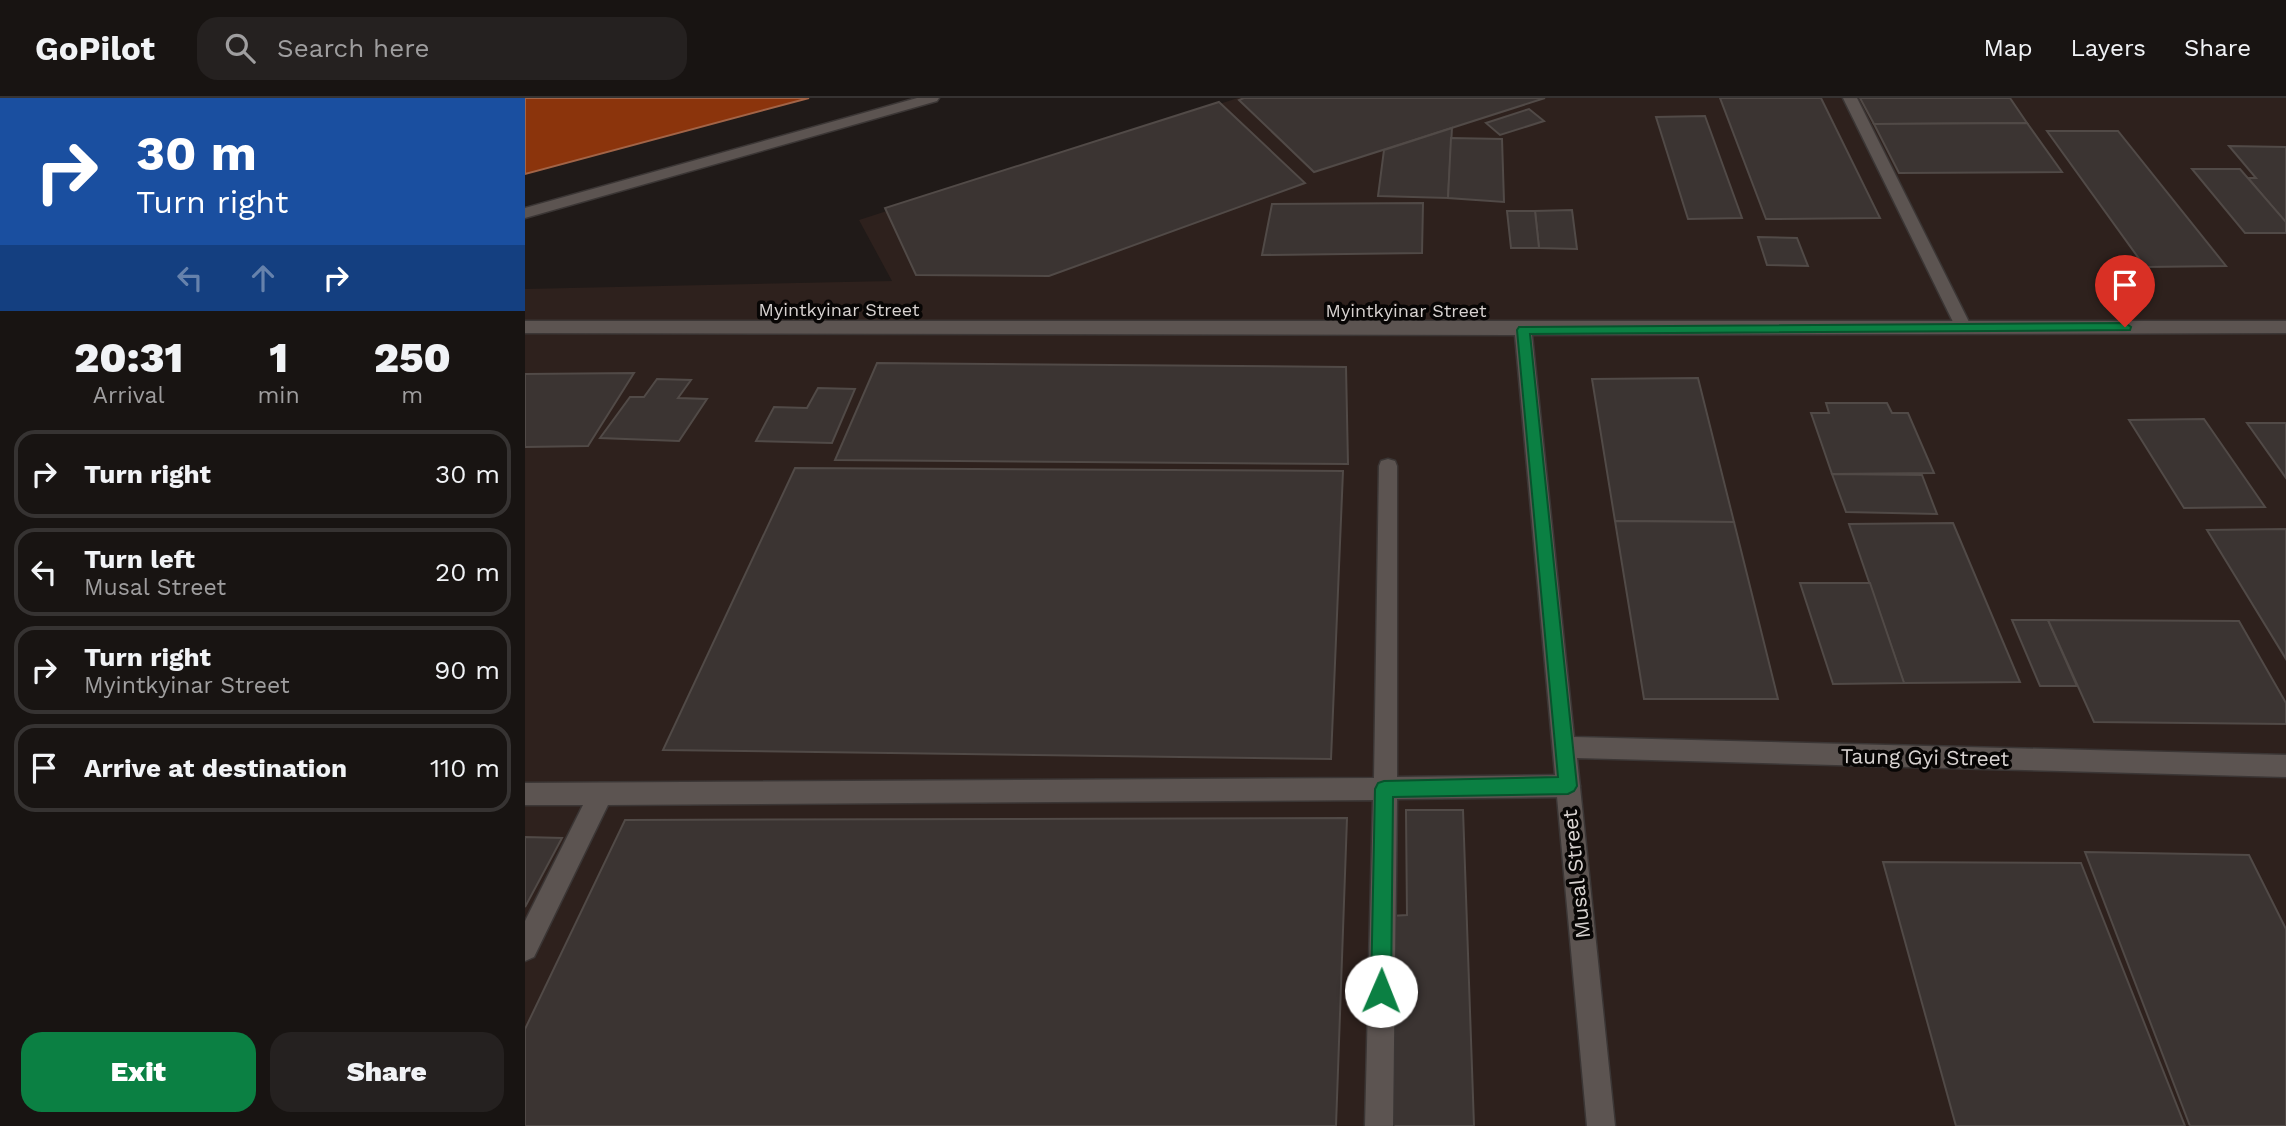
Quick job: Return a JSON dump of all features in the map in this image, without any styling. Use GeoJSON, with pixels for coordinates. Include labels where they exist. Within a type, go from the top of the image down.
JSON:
{"type":"FeatureCollection","features":[{"type":"Feature","properties":{"kind":"street"},"geometry":{"type":"LineString","coordinates":[[525,213],[932,98]]}},
{"type":"Feature","properties":{"kind":"street"},"geometry":{"type":"LineString","coordinates":[[1850,98],[1964,328]]}},
{"type":"Feature","properties":{"kind":"street","name":"Myintkyinar Street"},"geometry":{"type":"LineString","coordinates":[[525,327],[1523,330],[2286,327]]}},
{"type":"Feature","properties":{"kind":"street","name":"Musal Street"},"geometry":{"type":"LineString","coordinates":[[1523,330],[1601,1126]]}},
{"type":"Feature","properties":{"kind":"street"},"geometry":{"type":"LineString","coordinates":[[1379,1126],[1389,582],[1388,466]]}},
{"type":"Feature","properties":{"kind":"street","name":"Taung Gyi Street"},"geometry":{"type":"LineString","coordinates":[[1565,747],[2286,766]]}},
{"type":"Feature","properties":{"kind":"street"},"geometry":{"type":"LineString","coordinates":[[525,794],[1568,786]]}},
{"type":"Feature","properties":{"kind":"street"},"geometry":{"type":"LineString","coordinates":[[525,948],[601,793]]}},
{"type":"Feature","properties":{"kind":"shaded area"},"geometry":{"type":"Polygon","coordinates":[[[525,98],[809,98],[525,174],[525,98]]]}},
{"type":"Feature","properties":{"kind":"shaded area"},"geometry":{"type":"Polygon","coordinates":[[[1238,98],[2286,98],[2286,1126],[525,1126],[525,289],[892,281],[859,220],[1238,98]]]}},
{"type":"Feature","properties":{"kind":"building"},"geometry":{"type":"Polygon","coordinates":[[[1545,98],[1314,172],[1239,100],[1545,98]]]}},
{"type":"Feature","properties":{"kind":"building"},"geometry":{"type":"Polygon","coordinates":[[[1720,98],[1821,98],[1880,218],[1766,219],[1720,98]]]}},
{"type":"Feature","properties":{"kind":"building"},"geometry":{"type":"Polygon","coordinates":[[[1860,98],[2010,98],[2027,123],[1874,124],[1860,98]]]}},
{"type":"Feature","properties":{"kind":"building"},"geometry":{"type":"Polygon","coordinates":[[[1219,102],[1305,183],[1049,276],[916,275],[885,208],[1219,102]]]}},
{"type":"Feature","properties":{"kind":"building"},"geometry":{"type":"Polygon","coordinates":[[[1529,109],[1544,121],[1500,135],[1486,123],[1529,109]]]}},
{"type":"Feature","properties":{"kind":"building"},"geometry":{"type":"Polygon","coordinates":[[[1705,116],[1742,218],[1688,219],[1656,117],[1705,116]]]}},
{"type":"Feature","properties":{"kind":"building"},"geometry":{"type":"Polygon","coordinates":[[[2027,123],[2062,172],[1899,173],[1874,124],[2027,123]]]}},
{"type":"Feature","properties":{"kind":"building"},"geometry":{"type":"Polygon","coordinates":[[[1452,128],[1448,198],[1378,196],[1384,150],[1452,128]]]}},
{"type":"Feature","properties":{"kind":"building"},"geometry":{"type":"Polygon","coordinates":[[[2047,131],[2118,131],[2226,266],[2145,267],[2047,131]]]}},
{"type":"Feature","properties":{"kind":"building"},"geometry":{"type":"Polygon","coordinates":[[[1451,138],[1502,139],[1504,202],[1448,198],[1451,138]]]}},
{"type":"Feature","properties":{"kind":"building"},"geometry":{"type":"Polygon","coordinates":[[[2229,146],[2286,147],[2286,223],[2248,178],[2256,178],[2229,146]]]}},
{"type":"Feature","properties":{"kind":"building"},"geometry":{"type":"Polygon","coordinates":[[[2192,169],[2240,169],[2286,222],[2286,233],[2245,233],[2192,169]]]}},
{"type":"Feature","properties":{"kind":"building"},"geometry":{"type":"Polygon","coordinates":[[[1423,203],[1422,253],[1262,255],[1272,204],[1423,203]]]}},
{"type":"Feature","properties":{"kind":"building"},"geometry":{"type":"Polygon","coordinates":[[[1572,210],[1577,249],[1539,248],[1535,211],[1572,210]]]}},
{"type":"Feature","properties":{"kind":"building"},"geometry":{"type":"Polygon","coordinates":[[[1507,211],[1535,211],[1539,248],[1511,248],[1507,211]]]}},
{"type":"Feature","properties":{"kind":"building"},"geometry":{"type":"Polygon","coordinates":[[[1758,237],[1797,238],[1808,266],[1767,265],[1758,237]]]}},
{"type":"Feature","properties":{"kind":"building"},"geometry":{"type":"Polygon","coordinates":[[[877,363],[1346,367],[1348,464],[835,460],[877,363]]]}},
{"type":"Feature","properties":{"kind":"building"},"geometry":{"type":"Polygon","coordinates":[[[634,373],[588,446],[525,447],[525,374],[634,373]]]}},
{"type":"Feature","properties":{"kind":"building"},"geometry":{"type":"Polygon","coordinates":[[[1698,378],[1734,522],[1615,521],[1592,379],[1698,378]]]}},
{"type":"Feature","properties":{"kind":"building"},"geometry":{"type":"Polygon","coordinates":[[[657,379],[691,380],[678,398],[707,399],[679,441],[600,438],[630,397],[644,397],[657,379]]]}},
{"type":"Feature","properties":{"kind":"building"},"geometry":{"type":"Polygon","coordinates":[[[818,388],[855,389],[832,443],[756,441],[774,407],[807,408],[818,388]]]}},
{"type":"Feature","properties":{"kind":"building"},"geometry":{"type":"Polygon","coordinates":[[[1826,403],[1887,403],[1892,413],[1908,413],[1934,473],[1832,474],[1811,413],[1829,413],[1826,403]]]}},
{"type":"Feature","properties":{"kind":"building"},"geometry":{"type":"Polygon","coordinates":[[[2204,419],[2265,507],[2184,508],[2129,420],[2204,419]]]}},
{"type":"Feature","properties":{"kind":"building"},"geometry":{"type":"Polygon","coordinates":[[[2247,423],[2286,423],[2286,478],[2247,423]]]}},
{"type":"Feature","properties":{"kind":"building"},"geometry":{"type":"Polygon","coordinates":[[[795,468],[1343,471],[1331,759],[663,750],[795,468]]]}},
{"type":"Feature","properties":{"kind":"building"},"geometry":{"type":"Polygon","coordinates":[[[1832,474],[1922,475],[1937,514],[1846,512],[1832,474]]]}},
{"type":"Feature","properties":{"kind":"building"},"geometry":{"type":"Polygon","coordinates":[[[1615,521],[1734,522],[1778,699],[1644,699],[1615,521]]]}},
{"type":"Feature","properties":{"kind":"building"},"geometry":{"type":"Polygon","coordinates":[[[1953,523],[2020,682],[1904,683],[1849,524],[1953,523]]]}},
{"type":"Feature","properties":{"kind":"building"},"geometry":{"type":"Polygon","coordinates":[[[2286,529],[2286,659],[2207,530],[2286,529]]]}},
{"type":"Feature","properties":{"kind":"building"},"geometry":{"type":"Polygon","coordinates":[[[1800,583],[1870,583],[1904,683],[1833,684],[1800,583]]]}},
{"type":"Feature","properties":{"kind":"building"},"geometry":{"type":"Polygon","coordinates":[[[2012,620],[2048,620],[2077,686],[2040,686],[2012,620]]]}},
{"type":"Feature","properties":{"kind":"building"},"geometry":{"type":"Polygon","coordinates":[[[2048,620],[2239,621],[2286,703],[2286,724],[2094,722],[2048,620]]]}},
{"type":"Feature","properties":{"kind":"building"},"geometry":{"type":"Polygon","coordinates":[[[1406,810],[1463,810],[1474,1126],[1390,1126],[1391,916],[1407,915],[1406,810]]]}},
{"type":"Feature","properties":{"kind":"building"},"geometry":{"type":"Polygon","coordinates":[[[1347,818],[1336,1126],[525,1126],[525,1029],[625,820],[1347,818]]]}},
{"type":"Feature","properties":{"kind":"building"},"geometry":{"type":"Polygon","coordinates":[[[525,837],[562,838],[525,907],[525,837]]]}},
{"type":"Feature","properties":{"kind":"building"},"geometry":{"type":"Polygon","coordinates":[[[2085,852],[2249,855],[2286,929],[2286,1126],[2190,1126],[2085,852]]]}},
{"type":"Feature","properties":{"kind":"building"},"geometry":{"type":"Polygon","coordinates":[[[1883,862],[2081,863],[2185,1126],[1956,1126],[1883,862]]]}},
{"type":"Feature","properties":{"kind":"route"},"geometry":{"type":"LineString","coordinates":[[1381,991],[1384,789],[1568,786],[1523,330],[2125,327]]}}]}
